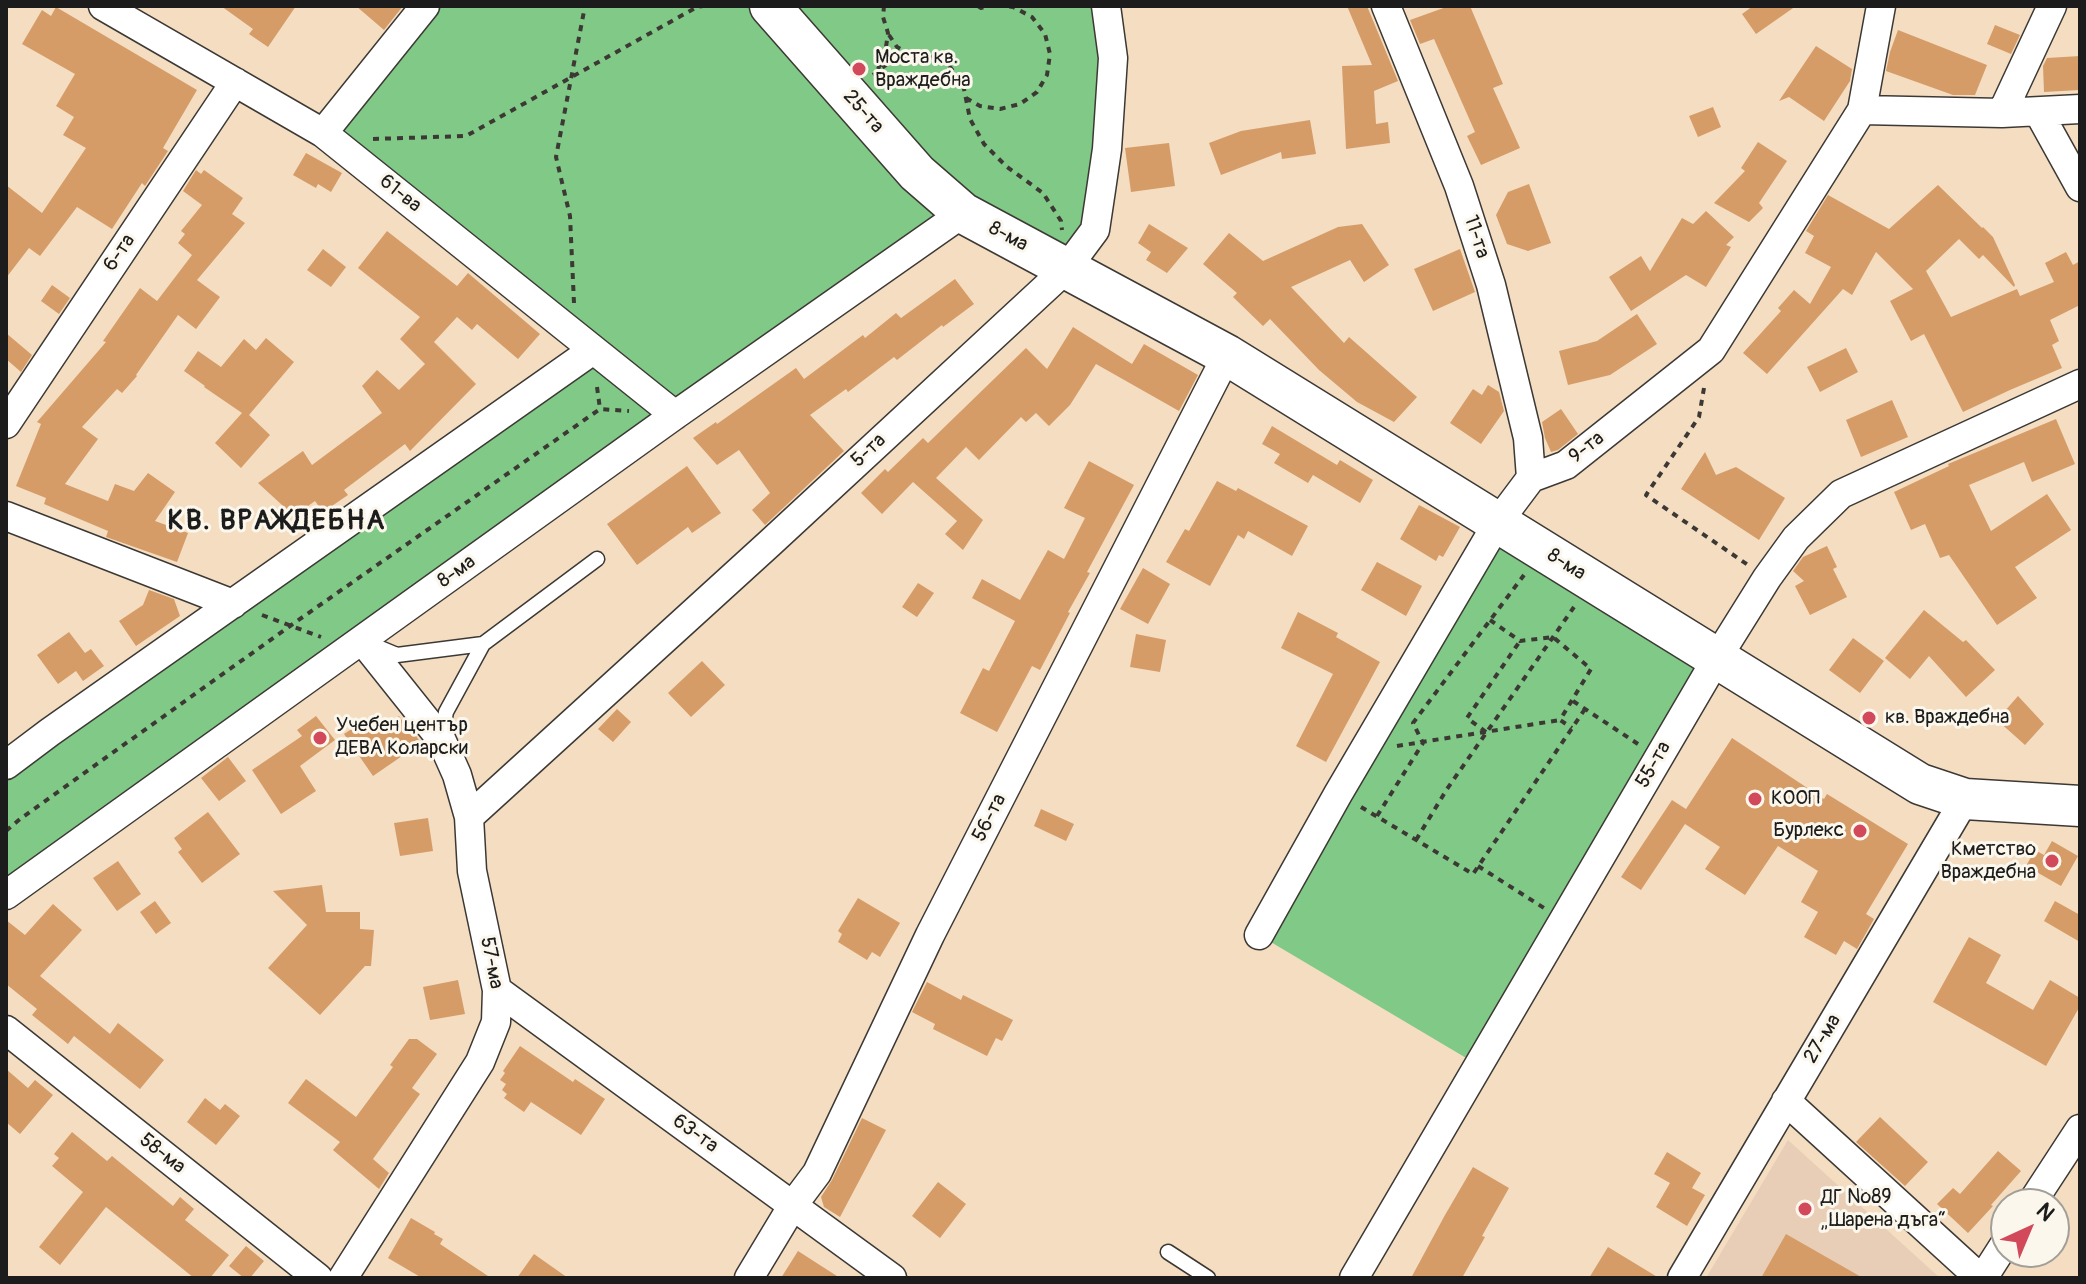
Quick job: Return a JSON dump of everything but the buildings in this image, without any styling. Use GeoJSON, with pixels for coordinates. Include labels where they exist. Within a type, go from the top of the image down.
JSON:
{"type":"FeatureCollection","features":[{"type":"Feature","properties":{"kind":"street","name":"61-ва"},"geometry":{"type":"LineString","coordinates":[[103,6],[323,133],[675,415]]}},
{"type":"Feature","properties":{"kind":"street"},"geometry":{"type":"LineString","coordinates":[[323,133],[425,6]]}},
{"type":"Feature","properties":{"kind":"street","name":"25-та"},"geometry":{"type":"LineString","coordinates":[[770,6],[862,84],[917,173],[963,213]]}},
{"type":"Feature","properties":{"kind":"street","name":"5-та"},"geometry":{"type":"LineString","coordinates":[[469,817],[1066,269],[1095,230],[1107,149],[1113,58],[1106,6]]}},
{"type":"Feature","properties":{"kind":"street","name":"11-та"},"geometry":{"type":"LineString","coordinates":[[1386,6],[1459,186],[1491,285],[1528,438],[1531,478]]}},
{"type":"Feature","properties":{"kind":"street","name":"9-та"},"geometry":{"type":"LineString","coordinates":[[1531,478],[1566,465],[1711,350],[1862,110],[1881,6]]}},
{"type":"Feature","properties":{"kind":"street"},"geometry":{"type":"LineString","coordinates":[[2002,113],[2052,6]]}},
{"type":"Feature","properties":{"kind":"street","name":"6-та"},"geometry":{"type":"LineString","coordinates":[[6,424],[235,82]]}},
{"type":"Feature","properties":{"kind":"street"},"geometry":{"type":"LineString","coordinates":[[1862,110],[2039,113],[2080,109]]}},
{"type":"Feature","properties":{"kind":"street"},"geometry":{"type":"LineString","coordinates":[[2039,113],[2080,187]]}},
{"type":"Feature","properties":{"kind":"street","name":"8-ма"},"geometry":{"type":"LineString","coordinates":[[6,895],[675,415],[963,213],[1227,355],[1920,784],[1965,799],[2080,806]]}},
{"type":"Feature","properties":{"kind":"street"},"geometry":{"type":"LineString","coordinates":[[6,765],[593,350]]}},
{"type":"Feature","properties":{"kind":"street","name":"56-та"},"geometry":{"type":"LineString","coordinates":[[749,1278],[793,1205],[817,1173],[930,935],[1227,355]]}},
{"type":"Feature","properties":{"kind":"street","name":"55-та"},"geometry":{"type":"LineString","coordinates":[[1354,1278],[1717,658],[1796,538],[1841,494],[2080,384]]}},
{"type":"Feature","properties":{"kind":"street"},"geometry":{"type":"LineString","coordinates":[[1259,935],[1498,522],[1531,478]]}},
{"type":"Feature","properties":{"kind":"street"},"geometry":{"type":"LineString","coordinates":[[6,516],[233,604]]}},
{"type":"Feature","properties":{"kind":"street","name":"57-ма"},"geometry":{"type":"LineString","coordinates":[[343,1278],[480,1062],[496,1022],[497,990],[472,871],[469,817],[457,775],[441,739],[362,640]]}},
{"type":"Feature","properties":{"kind":"street","name":"27-ма"},"geometry":{"type":"LineString","coordinates":[[1682,1278],[1965,799]]}},
{"type":"Feature","properties":{"kind":"street","name":"63-та"},"geometry":{"type":"LineString","coordinates":[[497,990],[892,1278]]}},
{"type":"Feature","properties":{"kind":"street","name":"58-ма"},"geometry":{"type":"LineString","coordinates":[[6,1030],[318,1278]]}},
{"type":"Feature","properties":{"kind":"street"},"geometry":{"type":"LineString","coordinates":[[1786,1101],[1981,1278]]}},
{"type":"Feature","properties":{"kind":"street"},"geometry":{"type":"LineString","coordinates":[[2041,1188],[2080,1129]]}},
{"type":"Feature","properties":{"kind":"lane"},"geometry":{"type":"LineString","coordinates":[[441,739],[446,712],[483,644],[597,559]]}},
{"type":"Feature","properties":{"kind":"lane"},"geometry":{"type":"LineString","coordinates":[[362,640],[397,655],[483,644]]}},
{"type":"Feature","properties":{"kind":"lane"},"geometry":{"type":"LineString","coordinates":[[1168,1252],[1208,1278]]}},
{"type":"Feature","properties":{"kind":"path"},"geometry":{"type":"LineString","coordinates":[[574,307],[570,216],[556,157],[585,6]]}},
{"type":"Feature","properties":{"kind":"path"},"geometry":{"type":"LineString","coordinates":[[323,133],[368,139],[466,136],[703,6]]}},
{"type":"Feature","properties":{"kind":"path"},"geometry":{"type":"LineString","coordinates":[[884,6],[883,17],[888,33],[897,47],[911,55]]}},
{"type":"Feature","properties":{"kind":"path"},"geometry":{"type":"LineString","coordinates":[[978,6],[989,6]]}},
{"type":"Feature","properties":{"kind":"path"},"geometry":{"type":"LineString","coordinates":[[966,98],[980,106],[1000,109],[1020,104],[1037,92],[1047,75],[1050,54],[1045,34],[1032,17],[1014,6],[1005,6]]}},
{"type":"Feature","properties":{"kind":"path"},"geometry":{"type":"LineString","coordinates":[[862,84],[885,54],[888,33]]}},
{"type":"Feature","properties":{"kind":"path"},"geometry":{"type":"LineString","coordinates":[[862,84],[892,60],[911,55],[931,57],[950,67],[963,84],[970,119],[984,144],[1007,167],[1043,193],[1061,221],[1066,269]]}},
{"type":"Feature","properties":{"kind":"path"},"geometry":{"type":"LineString","coordinates":[[593,350],[600,409]]}},
{"type":"Feature","properties":{"kind":"path"},"geometry":{"type":"LineString","coordinates":[[1711,350],[1699,417],[1646,495],[1767,578]]}},
{"type":"Feature","properties":{"kind":"path"},"geometry":{"type":"LineString","coordinates":[[6,831],[290,626],[600,409],[675,415]]}},
{"type":"Feature","properties":{"kind":"path"},"geometry":{"type":"LineString","coordinates":[[1423,743],[1413,723],[1543,550]]}},
{"type":"Feature","properties":{"kind":"path"},"geometry":{"type":"LineString","coordinates":[[1416,840],[1447,789],[1593,581]]}},
{"type":"Feature","properties":{"kind":"path"},"geometry":{"type":"LineString","coordinates":[[233,604],[334,642],[362,640]]}},
{"type":"Feature","properties":{"kind":"path"},"geometry":{"type":"LineString","coordinates":[[1490,620],[1520,641],[1553,637],[1591,669],[1560,720]]}},
{"type":"Feature","properties":{"kind":"path"},"geometry":{"type":"LineString","coordinates":[[1486,732],[1467,718],[1520,641]]}},
{"type":"Feature","properties":{"kind":"path"},"geometry":{"type":"LineString","coordinates":[[1573,701],[1659,757]]}},
{"type":"Feature","properties":{"kind":"path"},"geometry":{"type":"LineString","coordinates":[[1338,794],[1473,874],[1585,709]]}},
{"type":"Feature","properties":{"kind":"path"},"geometry":{"type":"LineString","coordinates":[[1363,751],[1560,720],[1572,728]]}},
{"type":"Feature","properties":{"kind":"path"},"geometry":{"type":"LineString","coordinates":[[1377,816],[1423,743]]}},
{"type":"Feature","properties":{"kind":"path"},"geometry":{"type":"LineString","coordinates":[[1478,866],[1563,920]]}},
{"type":"Feature","properties":{"kind":"shaded area","name":"ДГ №89 „Шарена дъга“"},"geometry":{"type":"Polygon","coordinates":[[[1788,1140],[1940,1278],[1706,1278],[1788,1140]]]}},
{"type":"Feature","properties":{"kind":"green space"},"geometry":{"type":"Polygon","coordinates":[[[425,6],[1106,6],[1095,230],[1066,269],[962,213],[6,895],[6,765],[592,350],[323,133],[425,6]]]}},
{"type":"Feature","properties":{"kind":"green space"},"geometry":{"type":"Polygon","coordinates":[[[1498,522],[1717,658],[1478,1065],[1259,935],[1498,522]]]}},
{"type":"Feature","properties":{"kind":"place","name":"Моста кв. Враждебна"},"geometry":{"type":"Point","coordinates":[859,69]}},
{"type":"Feature","properties":{"kind":"place","name":"кв. Враждебна"},"geometry":{"type":"Point","coordinates":[1869,718]}},
{"type":"Feature","properties":{"kind":"place","name":"Учебен център ДЕВА Коларски"},"geometry":{"type":"Point","coordinates":[320,738]}},
{"type":"Feature","properties":{"kind":"place","name":"КООП"},"geometry":{"type":"Point","coordinates":[1755,799]}},
{"type":"Feature","properties":{"kind":"place","name":"Бурлекс"},"geometry":{"type":"Point","coordinates":[1860,831]}},
{"type":"Feature","properties":{"kind":"place","name":"Кметство Враждебна"},"geometry":{"type":"Point","coordinates":[2052,861]}},
{"type":"Feature","properties":{"kind":"place","name":"ДГ №89 „Шарена дъга“"},"geometry":{"type":"Point","coordinates":[1805,1209]}},
{"type":"Feature","properties":{"kind":"district","name":"КВ. ВРАЖДЕБНА"},"geometry":{"type":"Point","coordinates":[277,522]}}]}
